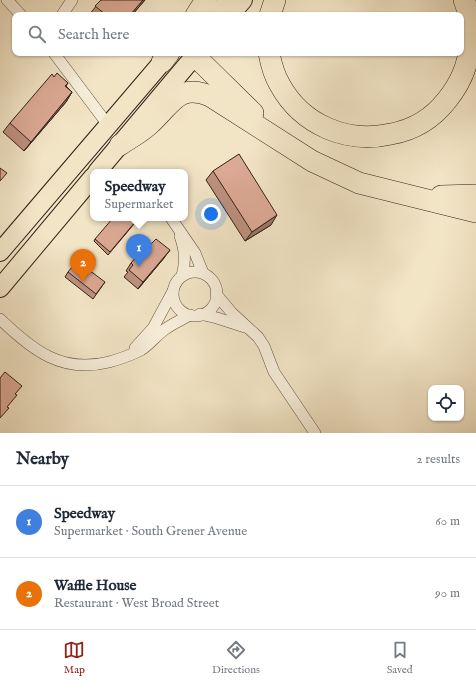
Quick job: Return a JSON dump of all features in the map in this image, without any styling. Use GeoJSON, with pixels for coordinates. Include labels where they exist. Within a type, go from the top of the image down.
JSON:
{"type":"FeatureCollection","features":[{"type":"Feature","properties":{"kind":"highway"},"geometry":{"type":"LineString","coordinates":[[198,12],[206,0]]}},
{"type":"Feature","properties":{"kind":"highway"},"geometry":{"type":"LineString","coordinates":[[220,12],[230,0]]}},
{"type":"Feature","properties":{"kind":"highway"},"geometry":{"type":"LineString","coordinates":[[271,12],[275,0]]}},
{"type":"Feature","properties":{"kind":"highway"},"geometry":{"type":"LineString","coordinates":[[269,56],[272,68],[280,85],[290,100],[302,112],[317,123],[333,131],[350,136],[367,138],[401,132],[430,117],[443,106],[455,90],[464,71],[469,52],[471,31],[467,6],[464,0]]}},
{"type":"Feature","properties":{"kind":"highway"},"geometry":{"type":"LineString","coordinates":[[198,56],[283,143]]}},
{"type":"Feature","properties":{"kind":"highway"},"geometry":{"type":"LineString","coordinates":[[120,145],[150,125],[174,100],[182,94],[193,91],[201,92],[210,96],[312,161],[359,183],[476,212]]}},
{"type":"Feature","properties":{"kind":"highway"},"geometry":{"type":"LineString","coordinates":[[413,197],[476,195]]}},
{"type":"Feature","properties":{"kind":"main road"},"geometry":{"type":"LineString","coordinates":[[207,12],[217,0]]}},
{"type":"Feature","properties":{"kind":"main road"},"geometry":{"type":"LineString","coordinates":[[233,12],[243,0]]}},
{"type":"Feature","properties":{"kind":"main road"},"geometry":{"type":"LineString","coordinates":[[0,252],[167,56]]}},
{"type":"Feature","properties":{"kind":"main road"},"geometry":{"type":"LineString","coordinates":[[100,169],[194,56]]}},
{"type":"Feature","properties":{"kind":"main road"},"geometry":{"type":"LineString","coordinates":[[0,288],[90,181]]}},
{"type":"Feature","properties":{"kind":"street"},"geometry":{"type":"LineString","coordinates":[[7,0],[18,12]]}},
{"type":"Feature","properties":{"kind":"street"},"geometry":{"type":"LineString","coordinates":[[64,12],[72,0]]}},
{"type":"Feature","properties":{"kind":"street"},"geometry":{"type":"LineString","coordinates":[[56,56],[108,126]]}},
{"type":"Feature","properties":{"kind":"street"},"geometry":{"type":"LineString","coordinates":[[173,221],[195,253],[203,273]]}},
{"type":"Feature","properties":{"kind":"street"},"geometry":{"type":"LineString","coordinates":[[173,221],[183,244],[185,254],[182,276]]}},
{"type":"Feature","properties":{"kind":"street"},"geometry":{"type":"LineString","coordinates":[[0,319],[23,340],[52,359],[68,364],[86,366],[102,364],[124,358],[141,350],[163,331],[210,309],[214,304],[216,294],[214,283],[210,277],[203,273],[196,272],[189,272],[182,276],[177,281],[153,328],[124,358]]}},
{"type":"Feature","properties":{"kind":"street"},"geometry":{"type":"LineString","coordinates":[[173,290],[175,302],[184,313],[217,318],[246,327]]}},
{"type":"Feature","properties":{"kind":"street"},"geometry":{"type":"LineString","coordinates":[[216,294],[246,327],[258,337],[264,346],[274,372],[315,433]]}},
{"type":"Feature","properties":{"kind":"building"},"geometry":{"type":"Polygon","coordinates":[[[101,0],[143,0],[133,12],[102,12],[95,6],[101,0]]]}},
{"type":"Feature","properties":{"kind":"building"},"geometry":{"type":"Polygon","coordinates":[[[57,73],[68,83],[65,86],[72,92],[31,142],[10,123],[52,74],[54,77],[57,73]]]}},
{"type":"Feature","properties":{"kind":"building"},"geometry":{"type":"Polygon","coordinates":[[[239,154],[277,215],[252,232],[213,171],[239,154]]]}},
{"type":"Feature","properties":{"kind":"building"},"geometry":{"type":"Polygon","coordinates":[[[0,168],[7,173],[0,181],[0,168]]]}},
{"type":"Feature","properties":{"kind":"building"},"geometry":{"type":"Polygon","coordinates":[[[110,221],[136,221],[110,252],[95,239],[110,221]]]}},
{"type":"Feature","properties":{"kind":"building"},"geometry":{"type":"Polygon","coordinates":[[[156,239],[170,250],[143,282],[129,270],[133,265],[131,263],[145,247],[147,248],[156,239]]]}},
{"type":"Feature","properties":{"kind":"building"},"geometry":{"type":"Polygon","coordinates":[[[77,261],[105,282],[96,294],[68,272],[77,261]]]}},
{"type":"Feature","properties":{"kind":"building"},"geometry":{"type":"Polygon","coordinates":[[[5,372],[22,386],[7,407],[9,408],[0,418],[0,378],[5,372]]]}},
{"type":"Feature","properties":{"kind":"place","name":"Speedway"},"geometry":{"type":"Point","coordinates":[139,267]}},
{"type":"Feature","properties":{"kind":"place","name":"Waffle House"},"geometry":{"type":"Point","coordinates":[83,282]}}]}
